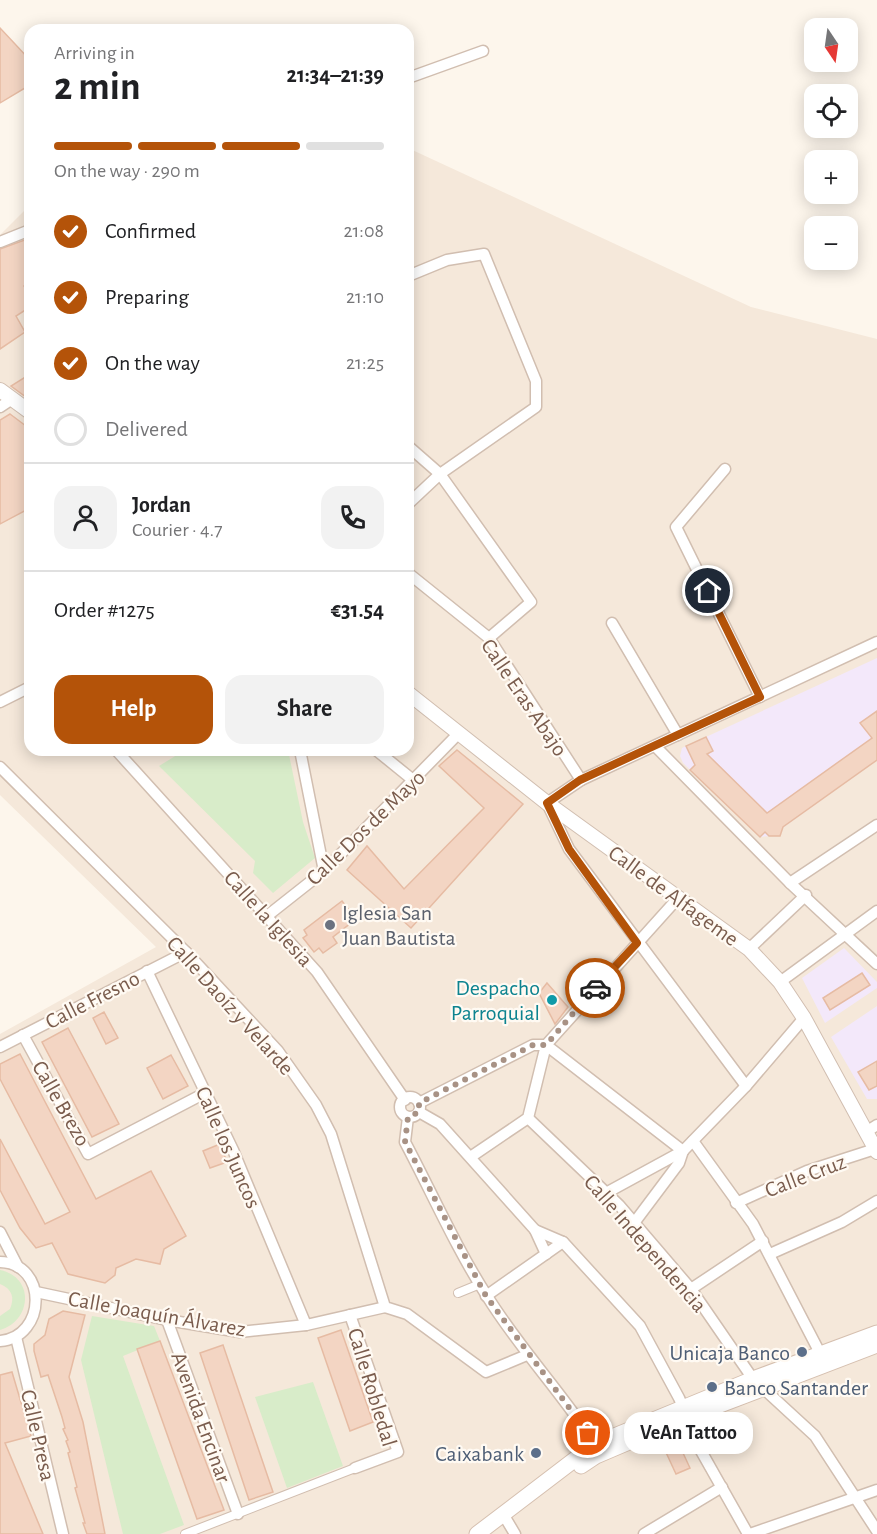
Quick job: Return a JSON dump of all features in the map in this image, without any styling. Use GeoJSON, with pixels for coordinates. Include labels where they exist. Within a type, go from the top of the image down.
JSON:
{"type":"FeatureCollection","features":[{"type":"Feature","properties":{"kind":"main road"},"geometry":{"type":"LineString","coordinates":[[758,1384],[821,1354],[877,1333]]}},
{"type":"Feature","properties":{"kind":"main road"},"geometry":{"type":"LineString","coordinates":[[477,1534],[509,1523],[595,1444],[758,1384],[877,1345]]}},
{"type":"Feature","properties":{"kind":"main road"},"geometry":{"type":"LineString","coordinates":[[493,1534],[596,1456],[683,1413]]}},
{"type":"Feature","properties":{"kind":"main road"},"geometry":{"type":"LineString","coordinates":[[551,1488],[565,1473],[591,1453],[595,1444]]}},
{"type":"Feature","properties":{"kind":"street"},"geometry":{"type":"LineString","coordinates":[[414,76],[483,51]]}},
{"type":"Feature","properties":{"kind":"street"},"geometry":{"type":"LineString","coordinates":[[0,242],[24,232]]}},
{"type":"Feature","properties":{"kind":"street"},"geometry":{"type":"LineString","coordinates":[[414,274],[447,260],[484,254],[536,381],[536,407],[440,474],[414,498]]}},
{"type":"Feature","properties":{"kind":"street"},"geometry":{"type":"LineString","coordinates":[[0,390],[24,408]]}},
{"type":"Feature","properties":{"kind":"street"},"geometry":{"type":"LineString","coordinates":[[0,407],[12,399]]}},
{"type":"Feature","properties":{"kind":"street"},"geometry":{"type":"LineString","coordinates":[[414,451],[440,474],[531,602],[489,639]]}},
{"type":"Feature","properties":{"kind":"street"},"geometry":{"type":"LineString","coordinates":[[725,469],[676,527],[760,697]]}},
{"type":"Feature","properties":{"kind":"street","name":"Calle Eras Abajo"},"geometry":{"type":"LineString","coordinates":[[414,578],[489,639],[580,780]]}},
{"type":"Feature","properties":{"kind":"street"},"geometry":{"type":"LineString","coordinates":[[612,623],[678,735]]}},
{"type":"Feature","properties":{"kind":"street"},"geometry":{"type":"LineString","coordinates":[[746,1086],[569,849],[547,803],[580,780],[877,642]]}},
{"type":"Feature","properties":{"kind":"street"},"geometry":{"type":"LineString","coordinates":[[0,702],[24,690]]}},
{"type":"Feature","properties":{"kind":"street","name":"Calle de Alfageme"},"geometry":{"type":"LineString","coordinates":[[414,698],[547,803],[749,949],[780,982],[804,1018],[872,1128],[876,1151]]}},
{"type":"Feature","properties":{"kind":"street","name":"Calle Dos de Mayo"},"geometry":{"type":"LineString","coordinates":[[267,916],[324,871],[459,734]]}},
{"type":"Feature","properties":{"kind":"street"},"geometry":{"type":"LineString","coordinates":[[655,746],[790,883],[806,895],[877,964]]}},
{"type":"Feature","properties":{"kind":"street","name":"Calle la Iglesia"},"geometry":{"type":"LineString","coordinates":[[121,756],[317,972],[405,1100]]}},
{"type":"Feature","properties":{"kind":"street"},"geometry":{"type":"LineString","coordinates":[[301,756],[324,871]]}},
{"type":"Feature","properties":{"kind":"street"},"geometry":{"type":"LineString","coordinates":[[383,756],[413,780]]}},
{"type":"Feature","properties":{"kind":"street","name":"Calle Daoíz y Velarde"},"geometry":{"type":"LineString","coordinates":[[0,766],[186,952],[278,1050],[316,1105],[334,1143],[385,1306]]}},
{"type":"Feature","properties":{"kind":"street"},"geometry":{"type":"LineString","coordinates":[[790,883],[877,825]]}},
{"type":"Feature","properties":{"kind":"street"},"geometry":{"type":"LineString","coordinates":[[749,949],[806,895]]}},
{"type":"Feature","properties":{"kind":"street"},"geometry":{"type":"LineString","coordinates":[[472,1156],[528,1118],[546,1045],[678,898]]}},
{"type":"Feature","properties":{"kind":"street"},"geometry":{"type":"LineString","coordinates":[[780,982],[877,911]]}},
{"type":"Feature","properties":{"kind":"street","name":"Calle Fresno"},"geometry":{"type":"LineString","coordinates":[[0,1047],[186,952]]}},
{"type":"Feature","properties":{"kind":"street","name":"Calle los Juncos"},"geometry":{"type":"LineString","coordinates":[[147,972],[233,1150],[306,1326]]}},
{"type":"Feature","properties":{"kind":"street"},"geometry":{"type":"LineString","coordinates":[[606,1193],[682,1151],[746,1086],[804,1018]]}},
{"type":"Feature","properties":{"kind":"street","name":"Calle Brezo"},"geometry":{"type":"LineString","coordinates":[[23,1035],[88,1154],[206,1093]]}},
{"type":"Feature","properties":{"kind":"street"},"geometry":{"type":"LineString","coordinates":[[595,1444],[486,1296],[405,1142],[408,1117],[419,1107],[533,1045],[546,1045],[682,1151]]}},
{"type":"Feature","properties":{"kind":"street"},"geometry":{"type":"LineString","coordinates":[[408,1117],[400,1108],[405,1100],[411,1098],[472,1156],[535,1230],[546,1254]]}},
{"type":"Feature","properties":{"kind":"street","name":"Calle Independencia"},"geometry":{"type":"LineString","coordinates":[[528,1118],[606,1193],[691,1289],[758,1384],[815,1436],[877,1531]]}},
{"type":"Feature","properties":{"kind":"street"},"geometry":{"type":"LineString","coordinates":[[693,1141],[763,1241],[821,1354]]}},
{"type":"Feature","properties":{"kind":"street"},"geometry":{"type":"LineString","coordinates":[[634,1223],[679,1163],[682,1151]]}},
{"type":"Feature","properties":{"kind":"street","name":"Calle Cruz"},"geometry":{"type":"LineString","coordinates":[[736,1203],[807,1171],[876,1151]]}},
{"type":"Feature","properties":{"kind":"street"},"geometry":{"type":"LineString","coordinates":[[770,1254],[842,1222],[877,1201]]}},
{"type":"Feature","properties":{"kind":"street"},"geometry":{"type":"LineString","coordinates":[[535,1230],[563,1242],[640,1326],[683,1413],[749,1534],[877,1490]]}},
{"type":"Feature","properties":{"kind":"street"},"geometry":{"type":"LineString","coordinates":[[0,1232],[18,1267],[30,1278],[36,1292],[33,1318],[26,1329],[16,1337],[0,1341]]}},
{"type":"Feature","properties":{"kind":"street"},"geometry":{"type":"LineString","coordinates":[[691,1289],[763,1241]]}},
{"type":"Feature","properties":{"kind":"street"},"geometry":{"type":"LineString","coordinates":[[486,1296],[563,1242]]}},
{"type":"Feature","properties":{"kind":"street"},"geometry":{"type":"LineString","coordinates":[[0,1262],[18,1267]]}},
{"type":"Feature","properties":{"kind":"street"},"geometry":{"type":"LineString","coordinates":[[458,1293],[480,1284]]}},
{"type":"Feature","properties":{"kind":"street","name":"Calle Joaquín Álvarez"},"geometry":{"type":"LineString","coordinates":[[36,1292],[167,1320],[240,1332],[306,1326],[385,1306]]}},
{"type":"Feature","properties":{"kind":"street"},"geometry":{"type":"LineString","coordinates":[[385,1306],[407,1314],[486,1372],[527,1354]]}},
{"type":"Feature","properties":{"kind":"street","name":"Calle Robledal"},"geometry":{"type":"LineString","coordinates":[[350,1316],[398,1452],[355,1468]]}},
{"type":"Feature","properties":{"kind":"street","name":"Avenida Encinar"},"geometry":{"type":"LineString","coordinates":[[167,1320],[238,1514]]}},
{"type":"Feature","properties":{"kind":"street","name":"Calle Presa"},"geometry":{"type":"LineString","coordinates":[[16,1337],[63,1534]]}},
{"type":"Feature","properties":{"kind":"street"},"geometry":{"type":"LineString","coordinates":[[185,1534],[355,1468]]}},
{"type":"Feature","properties":{"kind":"street"},"geometry":{"type":"LineString","coordinates":[[644,1534],[722,1487]]}},
{"type":"Feature","properties":{"kind":"shaded area"},"geometry":{"type":"Polygon","coordinates":[[[414,151],[751,307],[877,339],[877,1534],[43,1534],[5,1443],[31,1435],[12,1372],[0,1375],[0,1034],[156,947],[0,795],[0,235],[24,211],[24,756],[414,756],[414,151]]]}},
{"type":"Feature","properties":{"kind":"shaded area"},"geometry":{"type":"Polygon","coordinates":[[[877,658],[877,760],[781,829],[780,835],[760,837],[683,763],[680,756],[682,748],[877,658]]]}},
{"type":"Feature","properties":{"kind":"shaded area"},"geometry":{"type":"Polygon","coordinates":[[[844,948],[877,982],[877,988],[825,1023],[802,978],[844,948]]]}},
{"type":"Feature","properties":{"kind":"shaded area"},"geometry":{"type":"Polygon","coordinates":[[[877,1006],[877,1099],[867,1099],[831,1037],[877,1006]]]}},
{"type":"Feature","properties":{"kind":"green space"},"geometry":{"type":"Polygon","coordinates":[[[175,756],[289,756],[303,822],[315,858],[273,893],[253,873],[255,861],[159,766],[175,756]]]}},
{"type":"Feature","properties":{"kind":"green space"},"geometry":{"type":"Polygon","coordinates":[[[0,1270],[11,1274],[19,1281],[24,1290],[25,1299],[18,1318],[11,1325],[0,1330],[0,1316],[10,1309],[12,1301],[10,1291],[0,1284],[0,1270]]]}},
{"type":"Feature","properties":{"kind":"green space"},"geometry":{"type":"Polygon","coordinates":[[[92,1316],[154,1326],[160,1341],[123,1356],[184,1525],[160,1534],[123,1534],[81,1360],[92,1316]]]}},
{"type":"Feature","properties":{"kind":"green space"},"geometry":{"type":"Polygon","coordinates":[[[313,1382],[343,1466],[287,1488],[255,1397],[313,1382]]]}},
{"type":"Feature","properties":{"kind":"building"},"geometry":{"type":"Polygon","coordinates":[[[0,28],[24,54],[24,89],[0,103],[0,28]]]}},
{"type":"Feature","properties":{"kind":"building"},"geometry":{"type":"Polygon","coordinates":[[[24,240],[24,311],[16,316],[24,333],[0,349],[0,249],[24,240]]]}},
{"type":"Feature","properties":{"kind":"building"},"geometry":{"type":"Polygon","coordinates":[[[24,378],[24,396],[11,386],[24,378]]]}},
{"type":"Feature","properties":{"kind":"building"},"geometry":{"type":"Polygon","coordinates":[[[10,414],[24,424],[24,511],[0,524],[0,420],[10,414]]]}},
{"type":"Feature","properties":{"kind":"building"},"geometry":{"type":"Polygon","coordinates":[[[877,711],[877,760],[783,827],[780,836],[769,836],[765,832],[760,837],[690,770],[695,765],[686,746],[706,737],[713,751],[707,754],[767,813],[872,738],[860,723],[877,711]]]}},
{"type":"Feature","properties":{"kind":"building"},"geometry":{"type":"Polygon","coordinates":[[[457,750],[523,804],[411,928],[347,870],[367,846],[404,889],[484,808],[439,766],[457,750]]]}},
{"type":"Feature","properties":{"kind":"building","name":"Iglesia San Juan Bautista"},"geometry":{"type":"Polygon","coordinates":[[[342,901],[356,919],[333,937],[337,943],[323,953],[319,948],[314,952],[303,938],[307,935],[304,930],[342,901]]]}},
{"type":"Feature","properties":{"kind":"building"},"geometry":{"type":"Polygon","coordinates":[[[862,973],[870,985],[830,1010],[823,998],[862,973]]]}},
{"type":"Feature","properties":{"kind":"building","name":"Despacho Parroquial"},"geometry":{"type":"Polygon","coordinates":[[[547,983],[568,1007],[555,1024],[539,993],[547,983]]]}},
{"type":"Feature","properties":{"kind":"building"},"geometry":{"type":"Polygon","coordinates":[[[104,1012],[118,1038],[106,1044],[93,1018],[104,1012]]]}},
{"type":"Feature","properties":{"kind":"building"},"geometry":{"type":"Polygon","coordinates":[[[68,1028],[119,1124],[92,1137],[42,1042],[68,1028]]]}},
{"type":"Feature","properties":{"kind":"building"},"geometry":{"type":"Polygon","coordinates":[[[20,1054],[96,1199],[151,1171],[186,1236],[164,1249],[160,1264],[136,1259],[116,1268],[115,1275],[105,1283],[68,1274],[52,1243],[36,1248],[20,1228],[0,1190],[0,1139],[45,1224],[70,1212],[0,1079],[0,1064],[20,1054]]]}},
{"type":"Feature","properties":{"kind":"building"},"geometry":{"type":"Polygon","coordinates":[[[171,1055],[188,1086],[163,1099],[147,1068],[171,1055]]]}},
{"type":"Feature","properties":{"kind":"building"},"geometry":{"type":"Polygon","coordinates":[[[877,1061],[877,1086],[869,1090],[858,1072],[877,1061]]]}},
{"type":"Feature","properties":{"kind":"building"},"geometry":{"type":"Polygon","coordinates":[[[220,1144],[227,1162],[210,1168],[203,1151],[220,1144]]]}},
{"type":"Feature","properties":{"kind":"building"},"geometry":{"type":"Polygon","coordinates":[[[63,1311],[85,1315],[69,1377],[83,1422],[105,1534],[87,1534],[75,1488],[77,1487],[62,1417],[48,1375],[41,1377],[34,1351],[34,1344],[45,1335],[49,1319],[63,1311]]]}},
{"type":"Feature","properties":{"kind":"building"},"geometry":{"type":"Polygon","coordinates":[[[341,1330],[373,1422],[350,1431],[318,1338],[341,1330]]]}},
{"type":"Feature","properties":{"kind":"building"},"geometry":{"type":"Polygon","coordinates":[[[160,1341],[224,1510],[197,1519],[137,1349],[160,1341]]]}},
{"type":"Feature","properties":{"kind":"building"},"geometry":{"type":"Polygon","coordinates":[[[223,1345],[273,1492],[249,1500],[200,1353],[223,1345]]]}},
{"type":"Feature","properties":{"kind":"building"},"geometry":{"type":"Polygon","coordinates":[[[12,1372],[31,1436],[5,1443],[43,1534],[0,1534],[0,1375],[12,1372]]]}},
{"type":"Feature","properties":{"kind":"building"},"geometry":{"type":"Polygon","coordinates":[[[677,1440],[690,1468],[676,1474],[663,1446],[677,1440]]]}},
{"type":"Feature","properties":{"kind":"way so far"},"geometry":{"type":"LineString","coordinates":[[588,1433],[486,1296],[405,1142],[408,1117],[417,1115],[420,1109],[419,1103],[533,1045],[546,1045],[595,988]]}},
{"type":"Feature","properties":{"kind":"place","name":"Iglesia San Juan Bautista"},"geometry":{"type":"Point","coordinates":[330,925]}},
{"type":"Feature","properties":{"kind":"place","name":"Despacho Parroquial"},"geometry":{"type":"Point","coordinates":[552,1000]}},
{"type":"Feature","properties":{"kind":"place","name":"Unicaja Banco"},"geometry":{"type":"Point","coordinates":[802,1352]}},
{"type":"Feature","properties":{"kind":"place","name":"Banco Santander"},"geometry":{"type":"Point","coordinates":[712,1387]}},
{"type":"Feature","properties":{"kind":"place","name":"VeAn Tattoo"},"geometry":{"type":"Point","coordinates":[588,1433]}},
{"type":"Feature","properties":{"kind":"place","name":"Caixabank"},"geometry":{"type":"Point","coordinates":[536,1453]}},
{"type":"Feature","properties":{"kind":"route"},"geometry":{"type":"LineString","coordinates":[[595,988],[637,943],[569,849],[547,803],[580,780],[760,697],[708,591]]}}]}
